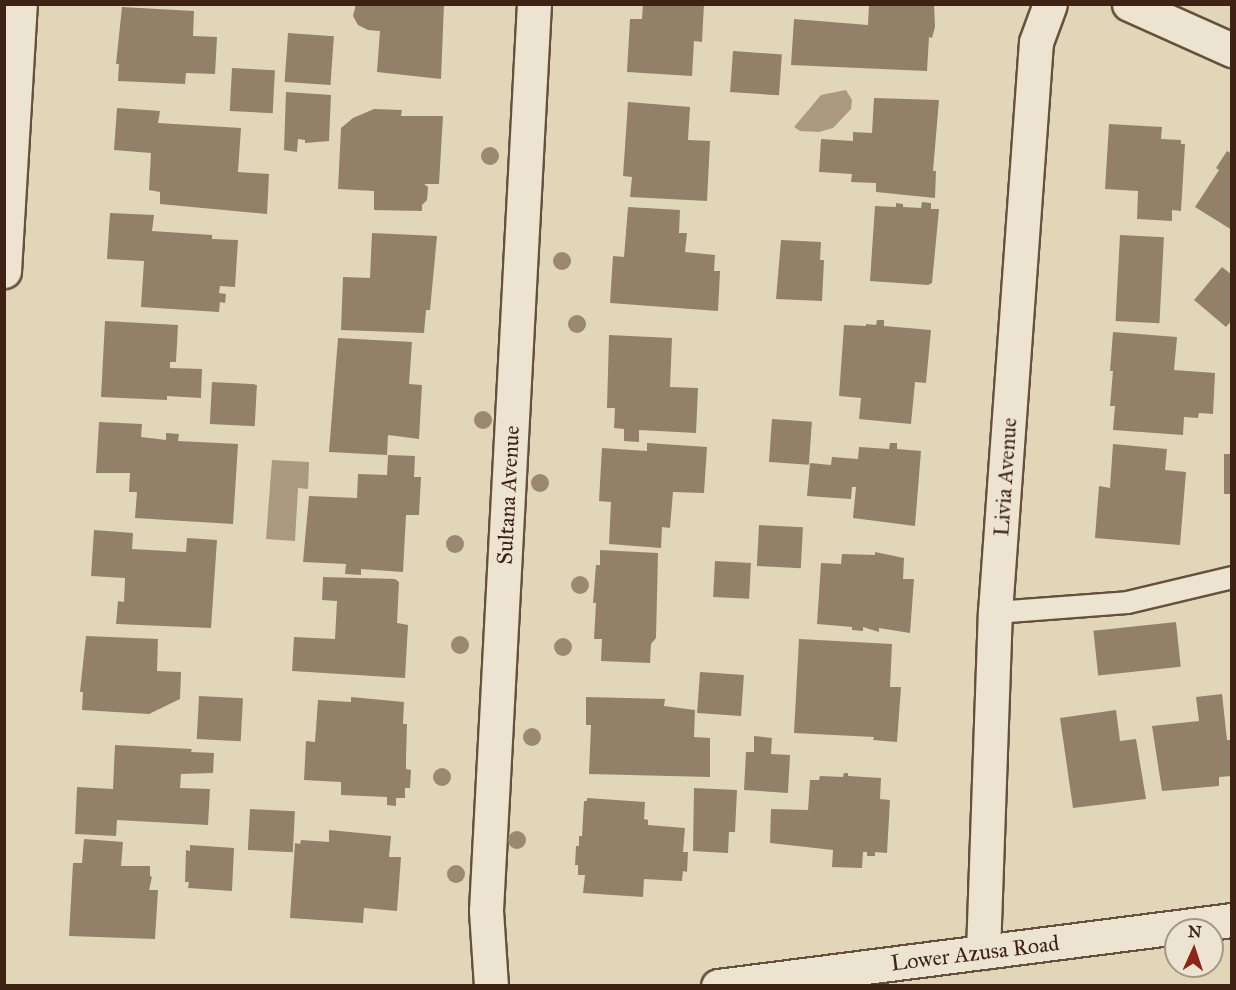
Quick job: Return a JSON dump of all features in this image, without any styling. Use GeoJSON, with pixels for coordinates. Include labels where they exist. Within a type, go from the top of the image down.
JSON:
{"type":"FeatureCollection","features":[{"type":"Feature","properties":{"kind":"street"},"geometry":{"type":"LineString","coordinates":[[4,272],[20,4]]}},
{"type":"Feature","properties":{"kind":"street","name":"Sultana Avenue"},"geometry":{"type":"LineString","coordinates":[[491,986],[486,910],[534,4]]}},
{"type":"Feature","properties":{"kind":"street","name":"Livia Avenue"},"geometry":{"type":"LineString","coordinates":[[983,952],[995,612],[1036,42],[1050,4]]}},
{"type":"Feature","properties":{"kind":"street"},"geometry":{"type":"LineString","coordinates":[[1130,4],[1232,50]]}},
{"type":"Feature","properties":{"kind":"street","name":"Lower Azusa Road"},"geometry":{"type":"LineString","coordinates":[[718,986],[1232,921]]}},
{"type":"Feature","properties":{"kind":"lane"},"geometry":{"type":"LineString","coordinates":[[995,612],[1127,602],[1232,577]]}},
{"type":"Feature","properties":{"kind":"shaded area"},"geometry":{"type":"Polygon","coordinates":[[[846,90],[852,100],[851,109],[833,128],[819,132],[800,131],[794,127],[821,95],[846,90]]]}},
{"type":"Feature","properties":{"kind":"shaded area"},"geometry":{"type":"Polygon","coordinates":[[[272,460],[309,462],[308,489],[298,488],[295,541],[266,539],[272,460]]]}},
{"type":"Feature","properties":{"kind":"building"},"geometry":{"type":"Polygon","coordinates":[[[356,4],[444,4],[441,79],[377,72],[380,31],[368,30],[358,25],[353,16],[356,4]]]}},
{"type":"Feature","properties":{"kind":"building"},"geometry":{"type":"Polygon","coordinates":[[[643,4],[704,4],[702,42],[694,41],[692,76],[627,72],[630,19],[642,19],[643,4]]]}},
{"type":"Feature","properties":{"kind":"building"},"geometry":{"type":"Polygon","coordinates":[[[869,4],[934,4],[935,27],[932,38],[929,37],[927,71],[791,65],[794,19],[868,25],[869,4]]]}},
{"type":"Feature","properties":{"kind":"building"},"geometry":{"type":"Polygon","coordinates":[[[122,7],[194,11],[193,36],[217,37],[215,74],[186,73],[185,84],[118,81],[119,64],[116,64],[122,7]]]}},
{"type":"Feature","properties":{"kind":"building"},"geometry":{"type":"Polygon","coordinates":[[[288,33],[334,36],[330,85],[285,82],[288,33]]]}},
{"type":"Feature","properties":{"kind":"building"},"geometry":{"type":"Polygon","coordinates":[[[733,51],[782,54],[779,95],[730,92],[733,51]]]}},
{"type":"Feature","properties":{"kind":"building"},"geometry":{"type":"Polygon","coordinates":[[[232,68],[275,70],[273,113],[230,111],[232,68]]]}},
{"type":"Feature","properties":{"kind":"building"},"geometry":{"type":"Polygon","coordinates":[[[286,92],[331,95],[329,141],[305,143],[305,140],[298,139],[297,152],[284,150],[286,92]]]}},
{"type":"Feature","properties":{"kind":"building"},"geometry":{"type":"Polygon","coordinates":[[[874,98],[939,100],[933,171],[936,171],[935,198],[876,192],[876,183],[851,182],[852,174],[819,172],[821,139],[853,141],[853,132],[872,133],[874,98]]]}},
{"type":"Feature","properties":{"kind":"building"},"geometry":{"type":"Polygon","coordinates":[[[628,102],[690,107],[688,140],[710,141],[707,201],[630,197],[632,177],[623,176],[628,102]]]}},
{"type":"Feature","properties":{"kind":"building"},"geometry":{"type":"Polygon","coordinates":[[[117,108],[160,111],[158,123],[241,128],[238,172],[269,174],[267,214],[160,204],[160,192],[149,190],[151,153],[114,150],[117,108]]]}},
{"type":"Feature","properties":{"kind":"building"},"geometry":{"type":"Polygon","coordinates":[[[374,109],[402,110],[401,116],[443,116],[439,184],[424,184],[428,187],[427,200],[422,205],[422,211],[374,210],[374,191],[338,189],[341,128],[353,118],[374,109]]]}},
{"type":"Feature","properties":{"kind":"building"},"geometry":{"type":"Polygon","coordinates":[[[1109,124],[1162,127],[1161,139],[1181,140],[1181,144],[1185,144],[1181,211],[1172,210],[1172,221],[1137,219],[1138,191],[1105,189],[1109,124]]]}},
{"type":"Feature","properties":{"kind":"building"},"geometry":{"type":"Polygon","coordinates":[[[1227,151],[1232,154],[1232,230],[1195,207],[1219,170],[1216,168],[1227,151]]]}},
{"type":"Feature","properties":{"kind":"building"},"geometry":{"type":"Polygon","coordinates":[[[922,202],[931,203],[931,209],[939,209],[932,283],[928,285],[870,281],[875,206],[896,207],[896,203],[903,204],[903,207],[921,208],[922,202]]]}},
{"type":"Feature","properties":{"kind":"building"},"geometry":{"type":"Polygon","coordinates":[[[628,207],[680,210],[679,233],[687,233],[685,252],[715,255],[714,271],[720,271],[718,311],[610,303],[613,256],[624,257],[628,207]]]}},
{"type":"Feature","properties":{"kind":"building"},"geometry":{"type":"Polygon","coordinates":[[[110,213],[154,215],[152,231],[212,235],[212,239],[238,240],[235,287],[220,286],[219,293],[226,294],[225,303],[220,302],[219,312],[141,307],[144,261],[107,259],[110,213]]]}},
{"type":"Feature","properties":{"kind":"building"},"geometry":{"type":"Polygon","coordinates":[[[372,233],[437,236],[430,310],[426,310],[424,333],[341,330],[343,277],[370,278],[372,233]]]}},
{"type":"Feature","properties":{"kind":"building"},"geometry":{"type":"Polygon","coordinates":[[[1120,235],[1164,237],[1159,323],[1115,321],[1120,235]]]}},
{"type":"Feature","properties":{"kind":"building"},"geometry":{"type":"Polygon","coordinates":[[[781,240],[821,242],[820,260],[824,260],[822,301],[776,299],[781,240]]]}},
{"type":"Feature","properties":{"kind":"building"},"geometry":{"type":"Polygon","coordinates":[[[1222,267],[1232,275],[1232,320],[1226,327],[1194,300],[1222,267]]]}},
{"type":"Feature","properties":{"kind":"building"},"geometry":{"type":"Polygon","coordinates":[[[877,320],[884,320],[884,326],[931,330],[926,383],[915,382],[911,424],[859,419],[861,398],[839,396],[844,325],[876,325],[877,320]]]}},
{"type":"Feature","properties":{"kind":"building"},"geometry":{"type":"Polygon","coordinates":[[[105,321],[178,325],[176,362],[170,362],[170,368],[202,369],[201,398],[167,396],[167,400],[101,397],[105,321]]]}},
{"type":"Feature","properties":{"kind":"building"},"geometry":{"type":"Polygon","coordinates":[[[1113,332],[1177,337],[1174,370],[1215,373],[1213,414],[1199,413],[1198,418],[1184,417],[1183,435],[1113,430],[1115,406],[1110,406],[1113,371],[1110,371],[1113,332]]]}},
{"type":"Feature","properties":{"kind":"building"},"geometry":{"type":"Polygon","coordinates":[[[609,335],[672,338],[670,387],[698,388],[696,433],[639,430],[639,442],[624,441],[624,429],[614,428],[615,408],[607,408],[609,335]]]}},
{"type":"Feature","properties":{"kind":"building"},"geometry":{"type":"Polygon","coordinates":[[[338,338],[412,342],[409,384],[422,385],[419,439],[388,435],[387,455],[329,452],[338,338]]]}},
{"type":"Feature","properties":{"kind":"building"},"geometry":{"type":"Polygon","coordinates":[[[212,382],[257,384],[255,426],[210,424],[212,382]]]}},
{"type":"Feature","properties":{"kind":"building"},"geometry":{"type":"Polygon","coordinates":[[[772,419],[812,422],[809,465],[769,462],[772,419]]]}},
{"type":"Feature","properties":{"kind":"building"},"geometry":{"type":"Polygon","coordinates":[[[99,422],[142,424],[141,437],[166,440],[166,433],[179,434],[178,441],[238,444],[233,524],[135,518],[137,492],[129,492],[130,473],[96,473],[99,422]]]}},
{"type":"Feature","properties":{"kind":"building"},"geometry":{"type":"Polygon","coordinates":[[[647,443],[707,447],[704,493],[673,492],[670,528],[662,527],[661,548],[609,544],[611,502],[599,501],[602,448],[647,451],[647,443]]]}},
{"type":"Feature","properties":{"kind":"building"},"geometry":{"type":"Polygon","coordinates":[[[890,443],[897,443],[897,449],[921,451],[915,526],[853,518],[856,487],[852,487],[851,499],[807,496],[810,463],[831,465],[832,457],[858,459],[859,447],[889,449],[890,443]]]}},
{"type":"Feature","properties":{"kind":"building"},"geometry":{"type":"Polygon","coordinates":[[[1113,444],[1167,449],[1165,470],[1186,472],[1180,545],[1095,538],[1099,486],[1110,488],[1113,444]]]}},
{"type":"Feature","properties":{"kind":"building"},"geometry":{"type":"Polygon","coordinates":[[[1224,454],[1232,454],[1232,494],[1224,494],[1224,454]]]}},
{"type":"Feature","properties":{"kind":"building"},"geometry":{"type":"Polygon","coordinates":[[[388,455],[415,456],[414,477],[421,477],[419,515],[406,515],[403,572],[361,569],[361,575],[345,574],[346,564],[303,562],[309,496],[357,498],[358,474],[387,475],[388,455]]]}},
{"type":"Feature","properties":{"kind":"building"},"geometry":{"type":"Polygon","coordinates":[[[759,525],[803,527],[801,568],[757,566],[759,525]]]}},
{"type":"Feature","properties":{"kind":"building"},"geometry":{"type":"Polygon","coordinates":[[[94,530],[133,533],[132,549],[186,552],[187,538],[217,540],[211,628],[116,624],[118,601],[124,602],[125,578],[91,576],[94,530]]]}},
{"type":"Feature","properties":{"kind":"building"},"geometry":{"type":"Polygon","coordinates":[[[600,550],[658,553],[656,638],[651,644],[650,663],[601,661],[602,639],[594,639],[596,603],[593,603],[596,565],[600,565],[600,550]]]}},
{"type":"Feature","properties":{"kind":"building"},"geometry":{"type":"Polygon","coordinates":[[[875,552],[904,558],[903,579],[914,579],[910,633],[879,628],[879,632],[863,627],[863,631],[852,630],[852,627],[817,624],[821,563],[841,564],[842,554],[875,555],[875,552]]]}},
{"type":"Feature","properties":{"kind":"building"},"geometry":{"type":"Polygon","coordinates":[[[715,561],[751,563],[749,599],[713,597],[715,561]]]}},
{"type":"Feature","properties":{"kind":"building"},"geometry":{"type":"Polygon","coordinates":[[[323,577],[395,579],[399,582],[397,623],[408,625],[405,678],[292,671],[294,637],[335,639],[337,601],[322,600],[323,577]]]}},
{"type":"Feature","properties":{"kind":"building"},"geometry":{"type":"Polygon","coordinates":[[[1176,622],[1181,667],[1098,675],[1093,631],[1176,622]]]}},
{"type":"Feature","properties":{"kind":"building"},"geometry":{"type":"Polygon","coordinates":[[[86,636],[158,639],[157,671],[181,672],[180,699],[149,714],[82,710],[83,692],[80,692],[86,636]]]}},
{"type":"Feature","properties":{"kind":"building"},"geometry":{"type":"Polygon","coordinates":[[[799,639],[892,644],[890,687],[901,687],[897,742],[873,740],[874,737],[794,733],[799,639]]]}},
{"type":"Feature","properties":{"kind":"building"},"geometry":{"type":"Polygon","coordinates":[[[700,672],[744,675],[741,716],[697,713],[700,672]]]}},
{"type":"Feature","properties":{"kind":"building"},"geometry":{"type":"Polygon","coordinates":[[[1222,694],[1227,740],[1232,740],[1232,776],[1219,777],[1219,786],[1162,791],[1152,726],[1199,721],[1196,697],[1222,694]]]}},
{"type":"Feature","properties":{"kind":"building"},"geometry":{"type":"Polygon","coordinates":[[[199,696],[243,698],[241,741],[197,739],[199,696]]]}},
{"type":"Feature","properties":{"kind":"building"},"geometry":{"type":"Polygon","coordinates":[[[351,697],[404,702],[403,724],[407,724],[406,769],[411,770],[410,788],[405,788],[405,798],[396,798],[396,806],[387,805],[387,797],[341,795],[341,782],[304,780],[306,741],[315,742],[318,700],[351,702],[351,697]]]}},
{"type":"Feature","properties":{"kind":"building"},"geometry":{"type":"Polygon","coordinates":[[[586,697],[665,699],[664,706],[695,710],[694,737],[710,738],[710,777],[589,774],[591,725],[586,725],[586,697]]]}},
{"type":"Feature","properties":{"kind":"building"},"geometry":{"type":"Polygon","coordinates":[[[1116,710],[1120,741],[1136,739],[1146,799],[1073,808],[1060,718],[1116,710]]]}},
{"type":"Feature","properties":{"kind":"building"},"geometry":{"type":"Polygon","coordinates":[[[754,736],[772,738],[771,754],[790,755],[788,793],[744,790],[746,752],[754,752],[754,736]]]}},
{"type":"Feature","properties":{"kind":"building"},"geometry":{"type":"Polygon","coordinates":[[[115,745],[192,749],[191,752],[214,753],[213,773],[181,774],[180,788],[210,789],[208,825],[117,820],[116,836],[75,834],[77,787],[113,789],[115,745]]]}},
{"type":"Feature","properties":{"kind":"building"},"geometry":{"type":"Polygon","coordinates":[[[844,773],[848,773],[848,776],[881,778],[880,799],[890,800],[887,853],[875,852],[875,856],[867,856],[867,852],[863,852],[862,868],[832,867],[833,850],[770,843],[771,809],[808,810],[810,780],[819,780],[820,776],[843,777],[844,773]]]}},
{"type":"Feature","properties":{"kind":"building"},"geometry":{"type":"Polygon","coordinates":[[[694,788],[737,790],[735,832],[729,832],[728,853],[693,851],[694,788]]]}},
{"type":"Feature","properties":{"kind":"building"},"geometry":{"type":"Polygon","coordinates":[[[587,798],[645,802],[644,819],[648,820],[648,825],[685,828],[683,852],[688,852],[687,872],[683,871],[682,881],[644,879],[643,897],[583,893],[585,875],[578,875],[578,865],[575,865],[576,846],[579,846],[579,836],[582,836],[584,801],[587,801],[587,798]]]}},
{"type":"Feature","properties":{"kind":"building"},"geometry":{"type":"Polygon","coordinates":[[[250,809],[295,811],[293,852],[248,850],[250,809]]]}},
{"type":"Feature","properties":{"kind":"building"},"geometry":{"type":"Polygon","coordinates":[[[329,830],[391,836],[389,857],[401,857],[397,911],[364,908],[363,923],[290,918],[295,843],[300,844],[301,840],[329,842],[329,830]]]}},
{"type":"Feature","properties":{"kind":"building"},"geometry":{"type":"Polygon","coordinates":[[[84,839],[123,842],[121,866],[150,866],[152,877],[149,890],[158,890],[155,939],[69,936],[73,863],[82,863],[84,839]]]}},
{"type":"Feature","properties":{"kind":"building"},"geometry":{"type":"Polygon","coordinates":[[[190,845],[234,848],[232,891],[188,888],[189,882],[185,882],[186,850],[190,851],[190,845]]]}}]}
